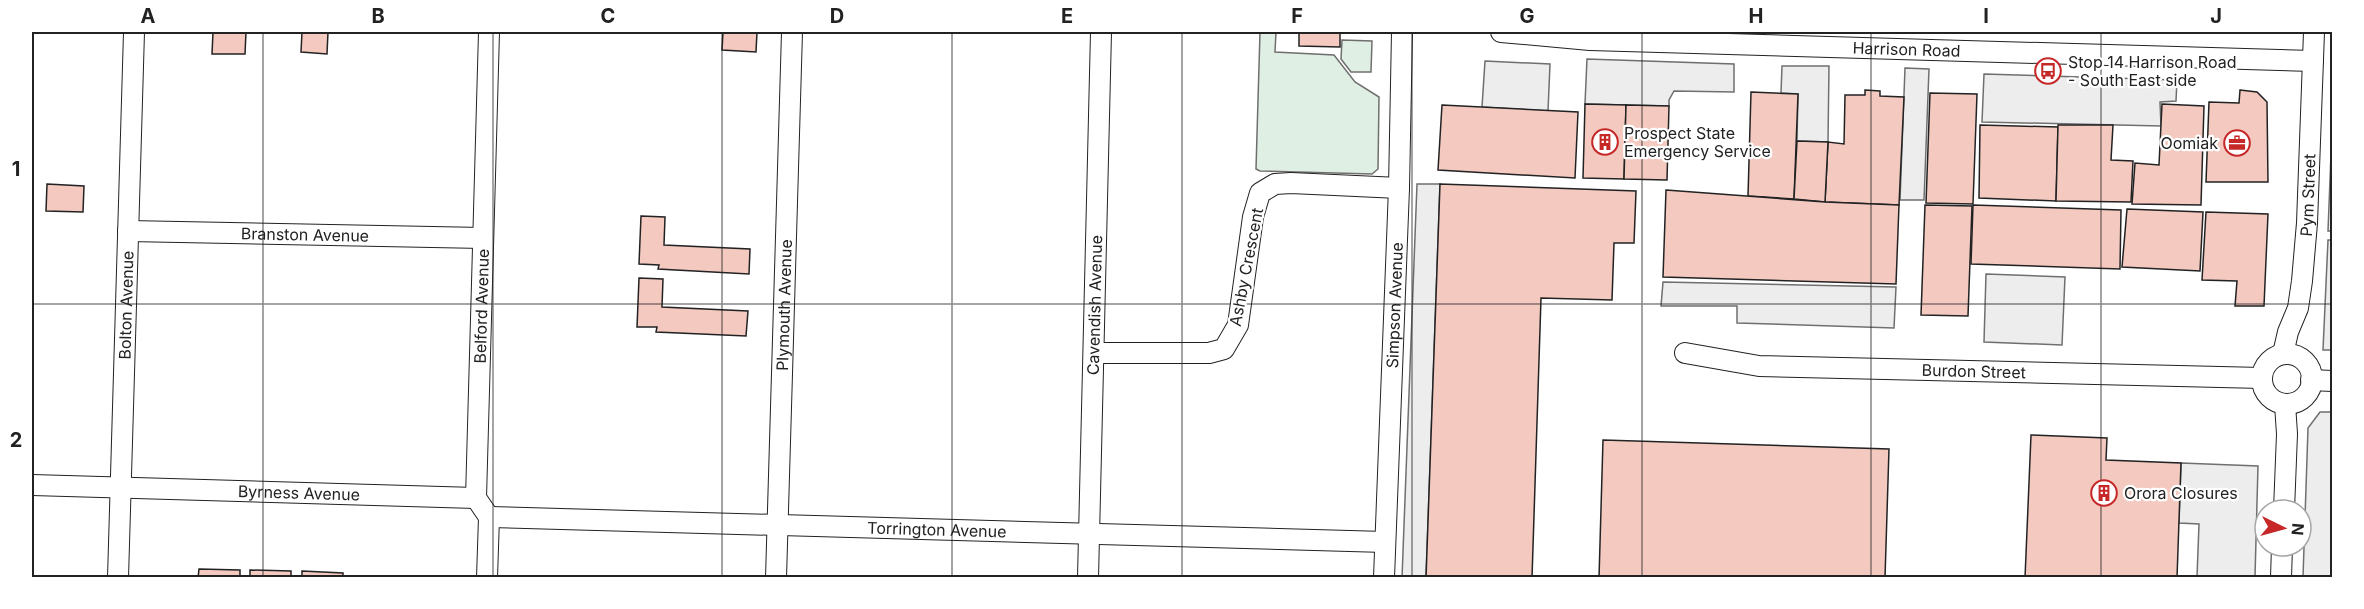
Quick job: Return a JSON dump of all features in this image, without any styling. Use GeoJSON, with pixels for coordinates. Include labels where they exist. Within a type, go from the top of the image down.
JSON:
{"type":"FeatureCollection","features":[{"type":"Feature","properties":{"kind":"street","name":"Bolton Avenue"},"geometry":{"type":"LineString","coordinates":[[118,578],[134,32]]}},
{"type":"Feature","properties":{"kind":"street","name":"Belford Avenue"},"geometry":{"type":"LineString","coordinates":[[476,498],[489,32]]}},
{"type":"Feature","properties":{"kind":"street","name":"Plymouth Avenue"},"geometry":{"type":"LineString","coordinates":[[776,578],[792,32]]}},
{"type":"Feature","properties":{"kind":"street","name":"Cavendish Avenue"},"geometry":{"type":"LineString","coordinates":[[1088,578],[1101,32]]}},
{"type":"Feature","properties":{"kind":"street","name":"Simpson Avenue"},"geometry":{"type":"LineString","coordinates":[[1384,578],[1399,188],[1402,32]]}},
{"type":"Feature","properties":{"kind":"street","name":"Harrison Road"},"geometry":{"type":"LineString","coordinates":[[1501,32],[1602,41],[2313,61]]}},
{"type":"Feature","properties":{"kind":"street","name":"Pym Street"},"geometry":{"type":"LineString","coordinates":[[2283,354],[2288,332],[2298,308],[2302,281],[2307,223],[2314,32]]}},
{"type":"Feature","properties":{"kind":"street","name":"Ashby Crescent"},"geometry":{"type":"LineString","coordinates":[[1094,353],[1209,353],[1224,349],[1238,325],[1253,216],[1260,193],[1275,184],[1399,188]]}},
{"type":"Feature","properties":{"kind":"street","name":"Branston Avenue"},"geometry":{"type":"LineString","coordinates":[[128,231],[483,238]]}},
{"type":"Feature","properties":{"kind":"street","name":"Burdon Street"},"geometry":{"type":"LineString","coordinates":[[1685,353],[1759,366],[2262,378]]}},
{"type":"Feature","properties":{"kind":"street"},"geometry":{"type":"LineString","coordinates":[[2283,354],[2302,359],[2309,369],[2311,380],[2308,391],[2301,399],[2284,404],[2273,400],[2266,394],[2262,378],[2267,364],[2283,354]]}},
{"type":"Feature","properties":{"kind":"street"},"geometry":{"type":"LineString","coordinates":[[2311,380],[2332,381]]}},
{"type":"Feature","properties":{"kind":"street"},"geometry":{"type":"LineString","coordinates":[[2284,404],[2287,434],[2284,498]]}},
{"type":"Feature","properties":{"kind":"street","name":"Byrness Avenue"},"geometry":{"type":"LineString","coordinates":[[32,485],[476,498]]}},
{"type":"Feature","properties":{"kind":"street"},"geometry":{"type":"LineString","coordinates":[[476,498],[489,517],[488,578]]}},
{"type":"Feature","properties":{"kind":"street","name":"Torrington Avenue"},"geometry":{"type":"LineString","coordinates":[[489,517],[1385,542]]}},
{"type":"Feature","properties":{"kind":"street"},"geometry":{"type":"LineString","coordinates":[[2281,578],[2282,558]]}},
{"type":"Feature","properties":{"kind":"green space"},"geometry":{"type":"Polygon","coordinates":[[[1260,32],[1276,32],[1275,52],[1334,55],[1355,82],[1379,97],[1378,169],[1372,174],[1260,171],[1256,169],[1260,32]]]}},
{"type":"Feature","properties":{"kind":"green space"},"geometry":{"type":"Polygon","coordinates":[[[1342,40],[1372,41],[1371,72],[1351,72],[1341,59],[1342,40]]]}},
{"type":"Feature","properties":{"kind":"shaded area"},"geometry":{"type":"Polygon","coordinates":[[[1587,59],[1734,64],[1734,92],[1674,91],[1669,100],[1669,106],[1585,104],[1587,59]]]}},
{"type":"Feature","properties":{"kind":"shaded area"},"geometry":{"type":"Polygon","coordinates":[[[1485,61],[1550,64],[1548,111],[1482,107],[1485,61]]]}},
{"type":"Feature","properties":{"kind":"shaded area"},"geometry":{"type":"Polygon","coordinates":[[[1782,66],[1829,66],[1828,142],[1797,141],[1798,94],[1781,93],[1782,66]]]}},
{"type":"Feature","properties":{"kind":"shaded area"},"geometry":{"type":"Polygon","coordinates":[[[1905,68],[1929,69],[1924,200],[1900,200],[1905,68]]]}},
{"type":"Feature","properties":{"kind":"shaded area"},"geometry":{"type":"Polygon","coordinates":[[[1984,74],[2177,80],[2176,101],[2160,102],[2161,126],[1982,122],[1984,74]]]}},
{"type":"Feature","properties":{"kind":"shaded area"},"geometry":{"type":"Polygon","coordinates":[[[2331,154],[2332,231],[2328,231],[2331,154]]]}},
{"type":"Feature","properties":{"kind":"shaded area"},"geometry":{"type":"Polygon","coordinates":[[[1417,184],[1440,184],[1426,577],[1402,578],[1417,184]]]}},
{"type":"Feature","properties":{"kind":"shaded area"},"geometry":{"type":"Polygon","coordinates":[[[2328,240],[2332,240],[2332,350],[2323,350],[2328,240]]]}},
{"type":"Feature","properties":{"kind":"shaded area"},"geometry":{"type":"Polygon","coordinates":[[[1986,274],[2065,277],[2062,345],[1984,342],[1986,274]]]}},
{"type":"Feature","properties":{"kind":"shaded area"},"geometry":{"type":"Polygon","coordinates":[[[1663,282],[1896,287],[1894,328],[1737,323],[1737,306],[1661,306],[1663,282]]]}},
{"type":"Feature","properties":{"kind":"shaded area"},"geometry":{"type":"Polygon","coordinates":[[[2320,412],[2332,412],[2331,577],[2303,577],[2304,558],[2313,558],[2313,498],[2306,498],[2308,428],[2320,412]]]}},
{"type":"Feature","properties":{"kind":"shaded area"},"geometry":{"type":"Polygon","coordinates":[[[2181,463],[2258,466],[2257,498],[2253,498],[2255,577],[2197,577],[2199,524],[2179,523],[2181,463]]]}},
{"type":"Feature","properties":{"kind":"building"},"geometry":{"type":"Polygon","coordinates":[[[213,32],[246,32],[245,54],[212,54],[213,32]]]}},
{"type":"Feature","properties":{"kind":"building"},"geometry":{"type":"Polygon","coordinates":[[[302,32],[328,32],[327,54],[301,52],[302,32]]]}},
{"type":"Feature","properties":{"kind":"building"},"geometry":{"type":"Polygon","coordinates":[[[723,32],[757,32],[756,52],[722,50],[723,32]]]}},
{"type":"Feature","properties":{"kind":"building"},"geometry":{"type":"Polygon","coordinates":[[[1299,32],[1340,32],[1340,47],[1299,46],[1299,32]]]}},
{"type":"Feature","properties":{"kind":"building"},"geometry":{"type":"Polygon","coordinates":[[[1865,90],[1880,91],[1880,96],[1904,97],[1899,205],[1825,202],[1828,142],[1844,144],[1845,95],[1865,95],[1865,90]]]}},
{"type":"Feature","properties":{"kind":"building","name":"Oomiak"},"geometry":{"type":"Polygon","coordinates":[[[2240,90],[2257,92],[2267,102],[2268,182],[2206,182],[2209,102],[2239,103],[2240,90]]]}},
{"type":"Feature","properties":{"kind":"building"},"geometry":{"type":"Polygon","coordinates":[[[1751,92],[1798,94],[1794,199],[1748,196],[1751,92]]]}},
{"type":"Feature","properties":{"kind":"building"},"geometry":{"type":"Polygon","coordinates":[[[1930,93],[1977,94],[1973,204],[1926,203],[1930,93]]]}},
{"type":"Feature","properties":{"kind":"building","name":"Prospect State Emergency Service"},"geometry":{"type":"Polygon","coordinates":[[[1585,104],[1626,105],[1624,179],[1583,178],[1585,104]]]}},
{"type":"Feature","properties":{"kind":"building"},"geometry":{"type":"Polygon","coordinates":[[[2162,104],[2204,106],[2201,205],[2132,204],[2135,163],[2159,165],[2162,104]]]}},
{"type":"Feature","properties":{"kind":"building"},"geometry":{"type":"Polygon","coordinates":[[[1442,105],[1578,112],[1575,178],[1438,170],[1442,105]]]}},
{"type":"Feature","properties":{"kind":"building"},"geometry":{"type":"Polygon","coordinates":[[[1626,105],[1669,106],[1667,180],[1624,179],[1626,105]]]}},
{"type":"Feature","properties":{"kind":"building"},"geometry":{"type":"Polygon","coordinates":[[[1980,125],[2058,127],[2056,201],[1979,198],[1980,125]]]}},
{"type":"Feature","properties":{"kind":"building"},"geometry":{"type":"Polygon","coordinates":[[[2058,125],[2113,125],[2111,160],[2133,161],[2131,202],[2056,201],[2058,125]]]}},
{"type":"Feature","properties":{"kind":"building"},"geometry":{"type":"Polygon","coordinates":[[[1797,141],[1828,142],[1825,202],[1794,199],[1797,141]]]}},
{"type":"Feature","properties":{"kind":"building"},"geometry":{"type":"Polygon","coordinates":[[[47,184],[84,186],[83,212],[46,211],[47,184]]]}},
{"type":"Feature","properties":{"kind":"building"},"geometry":{"type":"Polygon","coordinates":[[[1440,184],[1636,191],[1634,243],[1614,243],[1612,300],[1541,298],[1532,578],[1426,578],[1440,184]]]}},
{"type":"Feature","properties":{"kind":"building"},"geometry":{"type":"Polygon","coordinates":[[[1666,190],[1899,205],[1896,284],[1663,277],[1666,190]]]}},
{"type":"Feature","properties":{"kind":"building"},"geometry":{"type":"Polygon","coordinates":[[[1925,205],[1972,206],[1968,316],[1921,315],[1925,205]]]}},
{"type":"Feature","properties":{"kind":"building"},"geometry":{"type":"Polygon","coordinates":[[[1973,205],[2121,210],[2120,269],[1971,264],[1973,205]]]}},
{"type":"Feature","properties":{"kind":"building"},"geometry":{"type":"Polygon","coordinates":[[[2127,209],[2203,212],[2200,271],[2122,267],[2127,209]]]}},
{"type":"Feature","properties":{"kind":"building"},"geometry":{"type":"Polygon","coordinates":[[[2206,212],[2268,214],[2264,306],[2235,306],[2237,281],[2202,280],[2206,212]]]}},
{"type":"Feature","properties":{"kind":"building"},"geometry":{"type":"Polygon","coordinates":[[[641,216],[665,217],[664,245],[750,249],[749,274],[658,269],[659,265],[639,264],[641,216]]]}},
{"type":"Feature","properties":{"kind":"building"},"geometry":{"type":"Polygon","coordinates":[[[639,278],[663,279],[662,307],[748,311],[746,336],[656,332],[657,327],[637,327],[639,278]]]}},
{"type":"Feature","properties":{"kind":"building","name":"Orora Closures"},"geometry":{"type":"Polygon","coordinates":[[[2031,435],[2107,438],[2106,460],[2181,463],[2177,578],[2025,578],[2031,435]]]}},
{"type":"Feature","properties":{"kind":"building"},"geometry":{"type":"Polygon","coordinates":[[[1603,440],[1889,449],[1885,578],[1599,578],[1603,440]]]}},
{"type":"Feature","properties":{"kind":"building"},"geometry":{"type":"Polygon","coordinates":[[[199,569],[240,570],[240,578],[198,578],[199,569]]]}},
{"type":"Feature","properties":{"kind":"building"},"geometry":{"type":"Polygon","coordinates":[[[250,570],[291,571],[291,578],[250,578],[250,570]]]}},
{"type":"Feature","properties":{"kind":"building"},"geometry":{"type":"Polygon","coordinates":[[[302,571],[343,573],[343,578],[302,578],[302,571]]]}},
{"type":"Feature","properties":{"kind":"place","name":"Stop 14 Harrison Road - South East side"},"geometry":{"type":"Point","coordinates":[2048,71]}},
{"type":"Feature","properties":{"kind":"place","name":"Prospect State Emergency Service"},"geometry":{"type":"Point","coordinates":[1605,142]}},
{"type":"Feature","properties":{"kind":"place","name":"Oomiak"},"geometry":{"type":"Point","coordinates":[2237,143]}},
{"type":"Feature","properties":{"kind":"place","name":"Orora Closures"},"geometry":{"type":"Point","coordinates":[2104,493]}}]}
